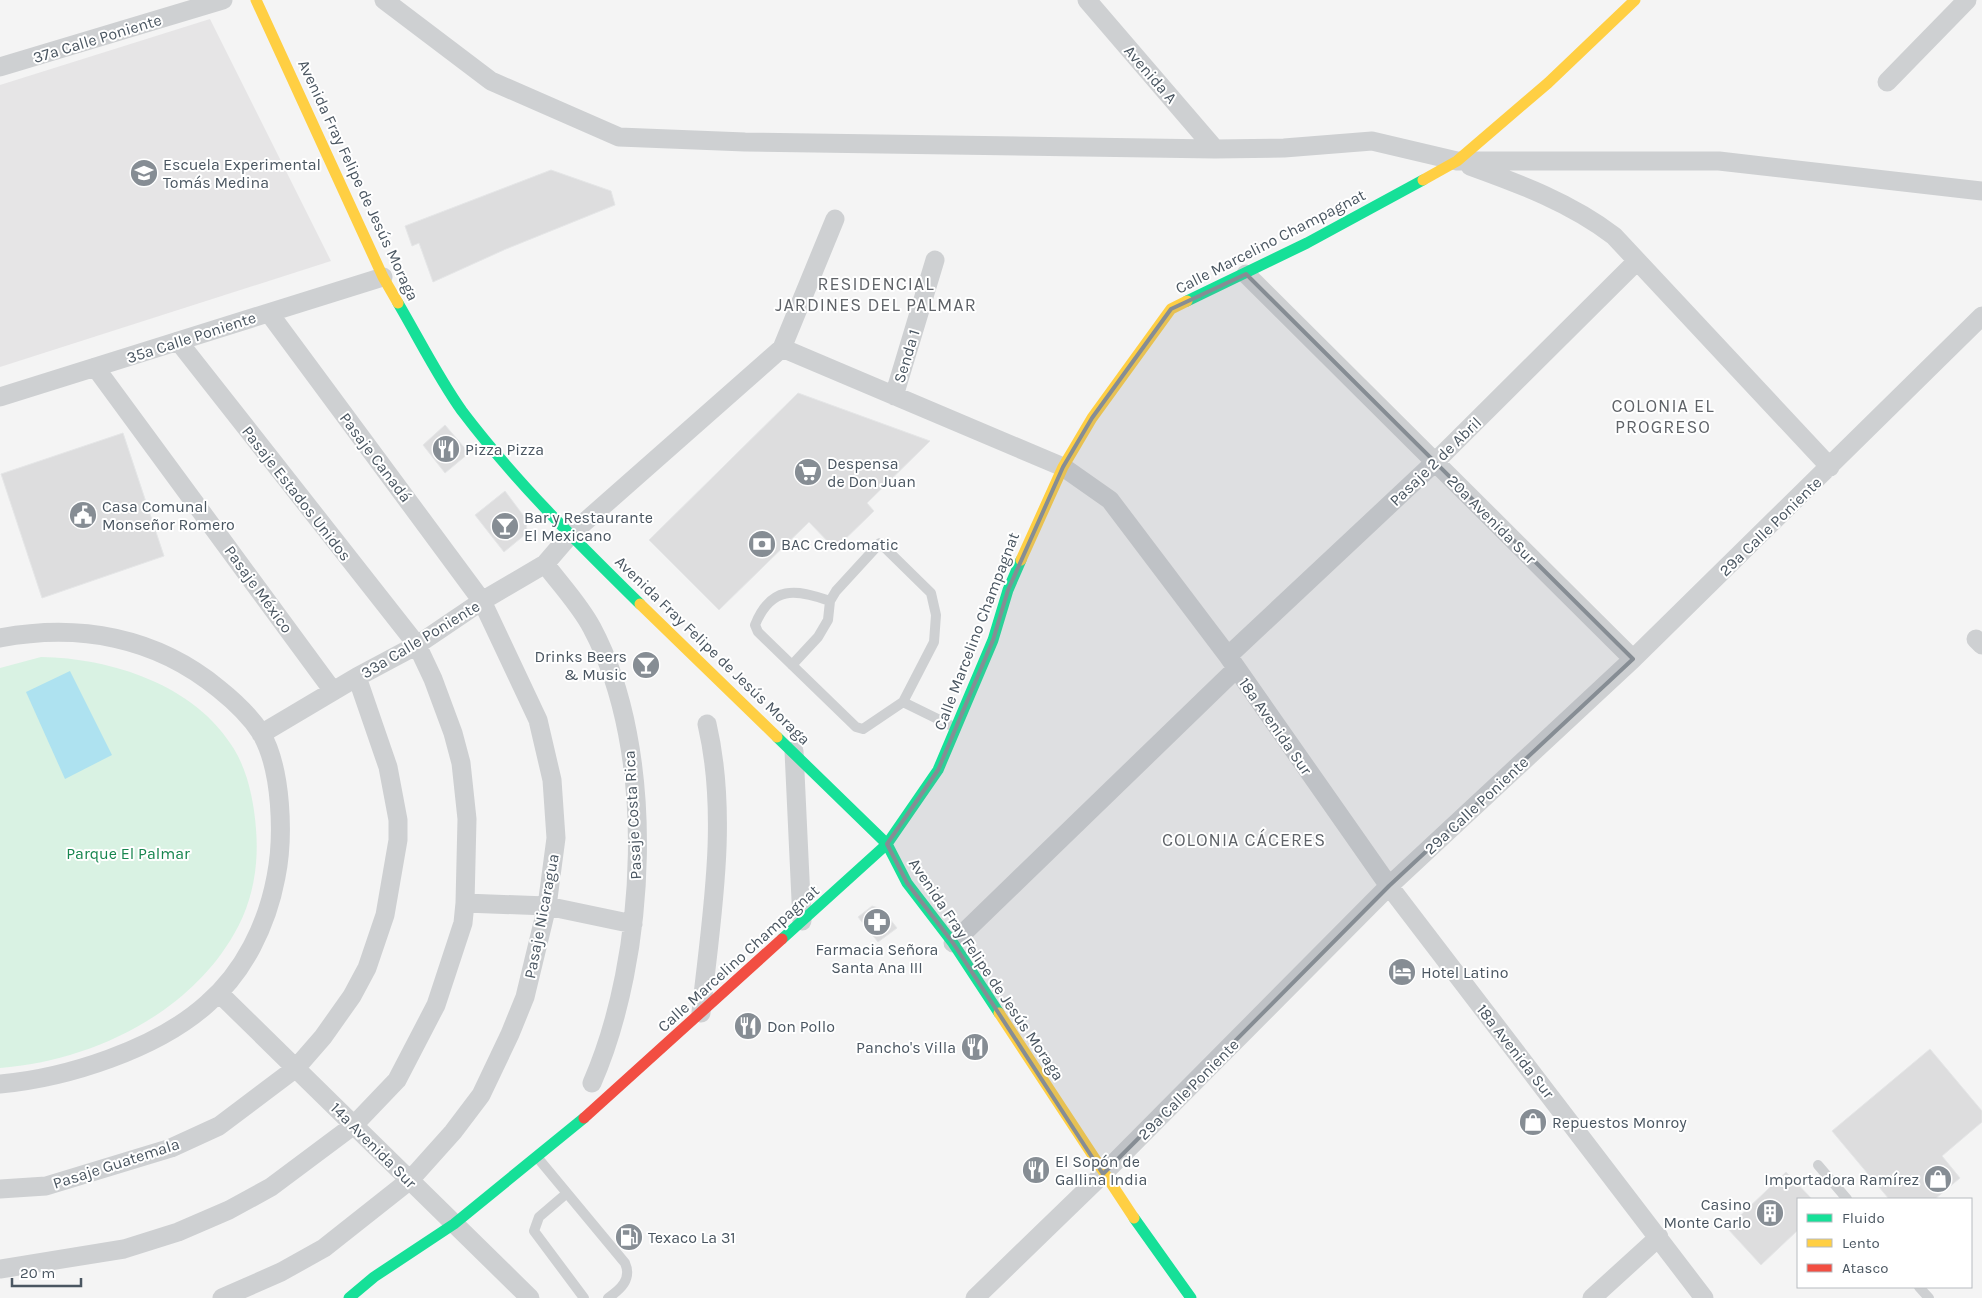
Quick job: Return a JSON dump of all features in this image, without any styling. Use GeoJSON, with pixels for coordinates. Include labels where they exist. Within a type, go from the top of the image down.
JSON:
{"type":"FeatureCollection","features":[{"type":"Feature","properties":{"kind":"street","name":"37a Calle Poniente"},"geometry":{"type":"LineString","coordinates":[[0,67],[223,0]]}},
{"type":"Feature","properties":{"kind":"street","name":"Avenida Fray Felipe de Jesús Moraga"},"geometry":{"type":"LineString","coordinates":[[256,0],[383,277],[461,409],[492,449],[570,535],[794,751],[887,844],[907,883],[954,943],[1103,1174],[1191,1298]]}},
{"type":"Feature","properties":{"kind":"street"},"geometry":{"type":"LineString","coordinates":[[384,0],[491,80],[619,137],[745,142],[1215,149],[1284,148],[1372,141],[1457,161],[1556,200],[1588,218],[1614,236],[1830,467]]}},
{"type":"Feature","properties":{"kind":"street","name":"Avenida A"},"geometry":{"type":"LineString","coordinates":[[1087,0],[1215,149]]}},
{"type":"Feature","properties":{"kind":"street","name":"Calle Marcelino Champagnat"},"geometry":{"type":"LineString","coordinates":[[348,1298],[374,1277],[454,1224],[605,1101],[887,844],[938,770],[957,729],[993,640],[1008,590],[1063,467],[1092,418],[1171,309],[1246,274],[1457,161],[1548,83],[1635,0]]}},
{"type":"Feature","properties":{"kind":"street"},"geometry":{"type":"LineString","coordinates":[[1887,82],[1967,0]]}},
{"type":"Feature","properties":{"kind":"street"},"geometry":{"type":"LineString","coordinates":[[1457,161],[1719,161],[1982,191]]}},
{"type":"Feature","properties":{"kind":"street"},"geometry":{"type":"LineString","coordinates":[[782,348],[835,220]]}},
{"type":"Feature","properties":{"kind":"street","name":"Senda 1"},"geometry":{"type":"LineString","coordinates":[[894,396],[936,260]]}},
{"type":"Feature","properties":{"kind":"street","name":"Pasaje 2 de Abril"},"geometry":{"type":"LineString","coordinates":[[954,943],[1232,662],[1637,261]]}},
{"type":"Feature","properties":{"kind":"street","name":"20a Avenida Sur"},"geometry":{"type":"LineString","coordinates":[[1246,274],[1633,659]]}},
{"type":"Feature","properties":{"kind":"street","name":"35a Calle Poniente"},"geometry":{"type":"LineString","coordinates":[[0,397],[383,277]]}},
{"type":"Feature","properties":{"kind":"street","name":"Pasaje Canadá"},"geometry":{"type":"LineString","coordinates":[[269,312],[482,601]]}},
{"type":"Feature","properties":{"kind":"street","name":"29a Calle Poniente"},"geometry":{"type":"LineString","coordinates":[[975,1298],[1103,1174],[1389,886],[1633,659],[1982,316]]}},
{"type":"Feature","properties":{"kind":"street","name":"Pasaje Estados Unidos"},"geometry":{"type":"LineString","coordinates":[[0,1269],[124,1250],[178,1232],[229,1210],[271,1187],[354,1125],[397,1080],[424,1030],[452,961],[463,924],[467,819],[461,763],[453,733],[437,688],[417,645],[178,341]]}},
{"type":"Feature","properties":{"kind":"street","name":"18a Avenida Sur"},"geometry":{"type":"LineString","coordinates":[[782,348],[1063,467],[1110,500],[1232,662],[1389,886],[1659,1236],[1704,1298]]}},
{"type":"Feature","properties":{"kind":"street","name":"33a Calle Poniente"},"geometry":{"type":"LineString","coordinates":[[261,734],[357,677],[417,645],[482,601],[545,564],[570,535],[782,348]]}},
{"type":"Feature","properties":{"kind":"street","name":"Pasaje México"},"geometry":{"type":"LineString","coordinates":[[95,367],[334,691]]}},
{"type":"Feature","properties":{"kind":"street","name":"Pasaje Costa Rica"},"geometry":{"type":"LineString","coordinates":[[545,564],[591,627],[621,706],[632,758],[637,854],[633,924],[617,1013],[604,1056],[592,1083]]}},
{"type":"Feature","properties":{"kind":"street","name":"Pasaje Nicaragua"},"geometry":{"type":"LineString","coordinates":[[222,1298],[281,1272],[324,1248],[410,1180],[453,1132],[480,1095],[493,1072],[524,997],[546,906],[556,838],[552,780],[545,742],[530,701],[482,601]]}},
{"type":"Feature","properties":{"kind":"street"},"geometry":{"type":"LineString","coordinates":[[0,638],[26,633],[83,632],[138,644],[170,657],[207,679],[245,714],[261,734],[277,785],[281,838],[274,892],[255,941],[242,964],[219,992],[190,1018],[149,1042],[72,1069],[40,1078],[0,1084]]}},
{"type":"Feature","properties":{"kind":"street","name":"Pasaje Guatemala"},"geometry":{"type":"LineString","coordinates":[[0,1189],[46,1186],[171,1148],[219,1126],[296,1068],[323,1037],[352,996],[367,968],[385,915],[394,872],[398,830],[388,766],[357,677]]}},
{"type":"Feature","properties":{"kind":"street"},"geometry":{"type":"LineString","coordinates":[[702,1013],[715,878],[717,832],[714,765],[707,724]]}},
{"type":"Feature","properties":{"kind":"street"},"geometry":{"type":"LineString","coordinates":[[794,751],[802,921]]}},
{"type":"Feature","properties":{"kind":"street"},"geometry":{"type":"LineString","coordinates":[[465,903],[546,906],[633,924]]}},
{"type":"Feature","properties":{"kind":"street","name":"14a Avenida Sur"},"geometry":{"type":"LineString","coordinates":[[219,992],[530,1298]]}},
{"type":"Feature","properties":{"kind":"street"},"geometry":{"type":"LineString","coordinates":[[1592,1298],[1659,1236]]}},
{"type":"Feature","properties":{"kind":"lane"},"geometry":{"type":"LineString","coordinates":[[792,665],[818,637],[828,620],[830,601],[836,590],[880,543],[931,593],[936,615],[934,642],[903,702],[869,726],[863,729],[856,727],[792,665],[758,632],[755,624],[767,606],[785,592],[805,592],[830,601]]}},
{"type":"Feature","properties":{"kind":"lane"},"geometry":{"type":"LineString","coordinates":[[903,702],[957,729]]}},
{"type":"Feature","properties":{"kind":"lane"},"geometry":{"type":"LineString","coordinates":[[537,1157],[625,1263],[629,1271],[626,1282],[608,1298]]}},
{"type":"Feature","properties":{"kind":"lane"},"geometry":{"type":"LineString","coordinates":[[1818,1165],[1846,1198]]}},
{"type":"Feature","properties":{"kind":"lane"},"geometry":{"type":"LineString","coordinates":[[567,1193],[539,1217],[534,1231],[584,1298]]}},
{"type":"Feature","properties":{"kind":"lane"},"geometry":{"type":"LineString","coordinates":[[1921,1288],[1929,1298]]}},
{"type":"Feature","properties":{"kind":"highlighted area"},"geometry":{"type":"Polygon","coordinates":[[[1246,274],[1633,659],[1389,886],[1103,1174],[953,943],[907,883],[887,844],[938,770],[993,640],[1008,590],[1063,467],[1092,418],[1171,309],[1246,274]]]}},
{"type":"Feature","properties":{"kind":"shaded area","name":"Escuela Experimental Tomás Medina"},"geometry":{"type":"Polygon","coordinates":[[[210,19],[331,261],[0,367],[0,85],[210,19]]]}},
{"type":"Feature","properties":{"kind":"green space","name":"Parque El Palmar"},"geometry":{"type":"Polygon","coordinates":[[[41,657],[95,663],[150,679],[175,692],[198,708],[218,727],[239,758],[250,788],[257,843],[255,870],[246,909],[234,934],[214,963],[191,988],[163,1010],[134,1029],[68,1056],[34,1064],[0,1068],[0,668],[41,657]]]}},
{"type":"Feature","properties":{"kind":"water"},"geometry":{"type":"Polygon","coordinates":[[[70,671],[112,755],[65,779],[26,692],[70,671]]]}},
{"type":"Feature","properties":{"kind":"building"},"geometry":{"type":"Polygon","coordinates":[[[551,170],[611,191],[615,205],[506,249],[433,282],[419,243],[412,246],[405,226],[551,170]]]}},
{"type":"Feature","properties":{"kind":"building","name":"Despensa de Don Juan"},"geometry":{"type":"Polygon","coordinates":[[[798,393],[930,441],[867,503],[874,511],[835,549],[809,522],[719,610],[649,540],[798,393]]]}},
{"type":"Feature","properties":{"kind":"building","name":"Pizza Pizza"},"geometry":{"type":"Polygon","coordinates":[[[445,425],[469,453],[445,473],[423,445],[445,425]]]}},
{"type":"Feature","properties":{"kind":"building","name":"Casa Comunal Monseñor Romero"},"geometry":{"type":"Polygon","coordinates":[[[123,433],[164,556],[42,598],[1,474],[123,433]]]}},
{"type":"Feature","properties":{"kind":"building","name":"Bar y Restaurante El Mexicano"},"geometry":{"type":"Polygon","coordinates":[[[505,491],[526,519],[527,533],[504,552],[475,515],[505,491]]]}},
{"type":"Feature","properties":{"kind":"building","name":"Farmacia Señora Santa Ana III"},"geometry":{"type":"Polygon","coordinates":[[[872,906],[882,909],[897,928],[878,942],[858,917],[872,906]]]}},
{"type":"Feature","properties":{"kind":"building"},"geometry":{"type":"Polygon","coordinates":[[[1930,1049],[1982,1111],[1982,1122],[1942,1156],[1960,1178],[1936,1198],[1888,1198],[1832,1131],[1930,1049]]]}},
{"type":"Feature","properties":{"kind":"building","name":"Casino Monte Carlo"},"geometry":{"type":"Polygon","coordinates":[[[1786,1172],[1811,1198],[1797,1198],[1797,1231],[1761,1265],[1727,1228],[1786,1172]]]}},
{"type":"Feature","properties":{"kind":"traffic: fast"},"geometry":{"type":"LineString","coordinates":[[1187,301],[1307,243],[1423,180]]}},
{"type":"Feature","properties":{"kind":"traffic: fast"},"geometry":{"type":"LineString","coordinates":[[398,303],[445,385],[482,437],[548,511],[640,604]]}},
{"type":"Feature","properties":{"kind":"traffic: fast"},"geometry":{"type":"LineString","coordinates":[[782,939],[887,844],[938,770],[993,640],[1008,590],[1021,560]]}},
{"type":"Feature","properties":{"kind":"traffic: fast"},"geometry":{"type":"LineString","coordinates":[[777,737],[887,844],[907,883],[953,943],[999,1013]]}},
{"type":"Feature","properties":{"kind":"traffic: fast"},"geometry":{"type":"LineString","coordinates":[[349,1298],[374,1277],[454,1224],[584,1118]]}},
{"type":"Feature","properties":{"kind":"traffic: fast"},"geometry":{"type":"LineString","coordinates":[[1134,1218],[1191,1298]]}},
{"type":"Feature","properties":{"kind":"traffic: slow"},"geometry":{"type":"LineString","coordinates":[[256,0],[383,277],[398,303]]}},
{"type":"Feature","properties":{"kind":"traffic: slow"},"geometry":{"type":"LineString","coordinates":[[1423,180],[1457,161],[1548,83],[1635,0]]}},
{"type":"Feature","properties":{"kind":"traffic: slow"},"geometry":{"type":"LineString","coordinates":[[1021,560],[1063,467],[1092,418],[1171,309],[1187,301]]}},
{"type":"Feature","properties":{"kind":"traffic: slow"},"geometry":{"type":"LineString","coordinates":[[640,604],[777,737]]}},
{"type":"Feature","properties":{"kind":"traffic: slow"},"geometry":{"type":"LineString","coordinates":[[999,1013],[1134,1218]]}},
{"type":"Feature","properties":{"kind":"traffic: jam"},"geometry":{"type":"LineString","coordinates":[[584,1118],[782,939]]}},
{"type":"Feature","properties":{"kind":"place","name":"Escuela Experimental Tomás Medina"},"geometry":{"type":"Point","coordinates":[144,173]}},
{"type":"Feature","properties":{"kind":"place","name":"Pizza Pizza"},"geometry":{"type":"Point","coordinates":[446,449]}},
{"type":"Feature","properties":{"kind":"place","name":"Despensa de Don Juan"},"geometry":{"type":"Point","coordinates":[808,472]}},
{"type":"Feature","properties":{"kind":"place","name":"Casa Comunal Monseñor Romero"},"geometry":{"type":"Point","coordinates":[83,515]}},
{"type":"Feature","properties":{"kind":"place","name":"Bar y Restaurante El Mexicano"},"geometry":{"type":"Point","coordinates":[505,526]}},
{"type":"Feature","properties":{"kind":"place","name":"BAC Credomatic"},"geometry":{"type":"Point","coordinates":[762,544]}},
{"type":"Feature","properties":{"kind":"place","name":"Drinks Beers & Music"},"geometry":{"type":"Point","coordinates":[646,665]}},
{"type":"Feature","properties":{"kind":"place","name":"Farmacia Señora Santa Ana III"},"geometry":{"type":"Point","coordinates":[877,922]}},
{"type":"Feature","properties":{"kind":"place","name":"Hotel Latino"},"geometry":{"type":"Point","coordinates":[1402,972]}},
{"type":"Feature","properties":{"kind":"place","name":"Don Pollo"},"geometry":{"type":"Point","coordinates":[748,1026]}},
{"type":"Feature","properties":{"kind":"place","name":"Pancho's Villa"},"geometry":{"type":"Point","coordinates":[975,1047]}},
{"type":"Feature","properties":{"kind":"place","name":"Repuestos Monroy"},"geometry":{"type":"Point","coordinates":[1533,1122]}},
{"type":"Feature","properties":{"kind":"place","name":"El Sopón de Gallina India"},"geometry":{"type":"Point","coordinates":[1036,1170]}},
{"type":"Feature","properties":{"kind":"place","name":"Importadora Ramírez"},"geometry":{"type":"Point","coordinates":[1938,1179]}},
{"type":"Feature","properties":{"kind":"place","name":"Casino Monte Carlo"},"geometry":{"type":"Point","coordinates":[1770,1213]}},
{"type":"Feature","properties":{"kind":"place","name":"Texaco La 31"},"geometry":{"type":"Point","coordinates":[629,1237]}},
{"type":"Feature","properties":{"kind":"district","name":"RESIDENCIAL JARDINES DEL PALMAR"},"geometry":{"type":"Point","coordinates":[876,294]}},
{"type":"Feature","properties":{"kind":"district","name":"COLONIA EL PROGRESO"},"geometry":{"type":"Point","coordinates":[1663,416]}},
{"type":"Feature","properties":{"kind":"district","name":"COLONIA CÁCERES"},"geometry":{"type":"Point","coordinates":[1244,840]}}]}
